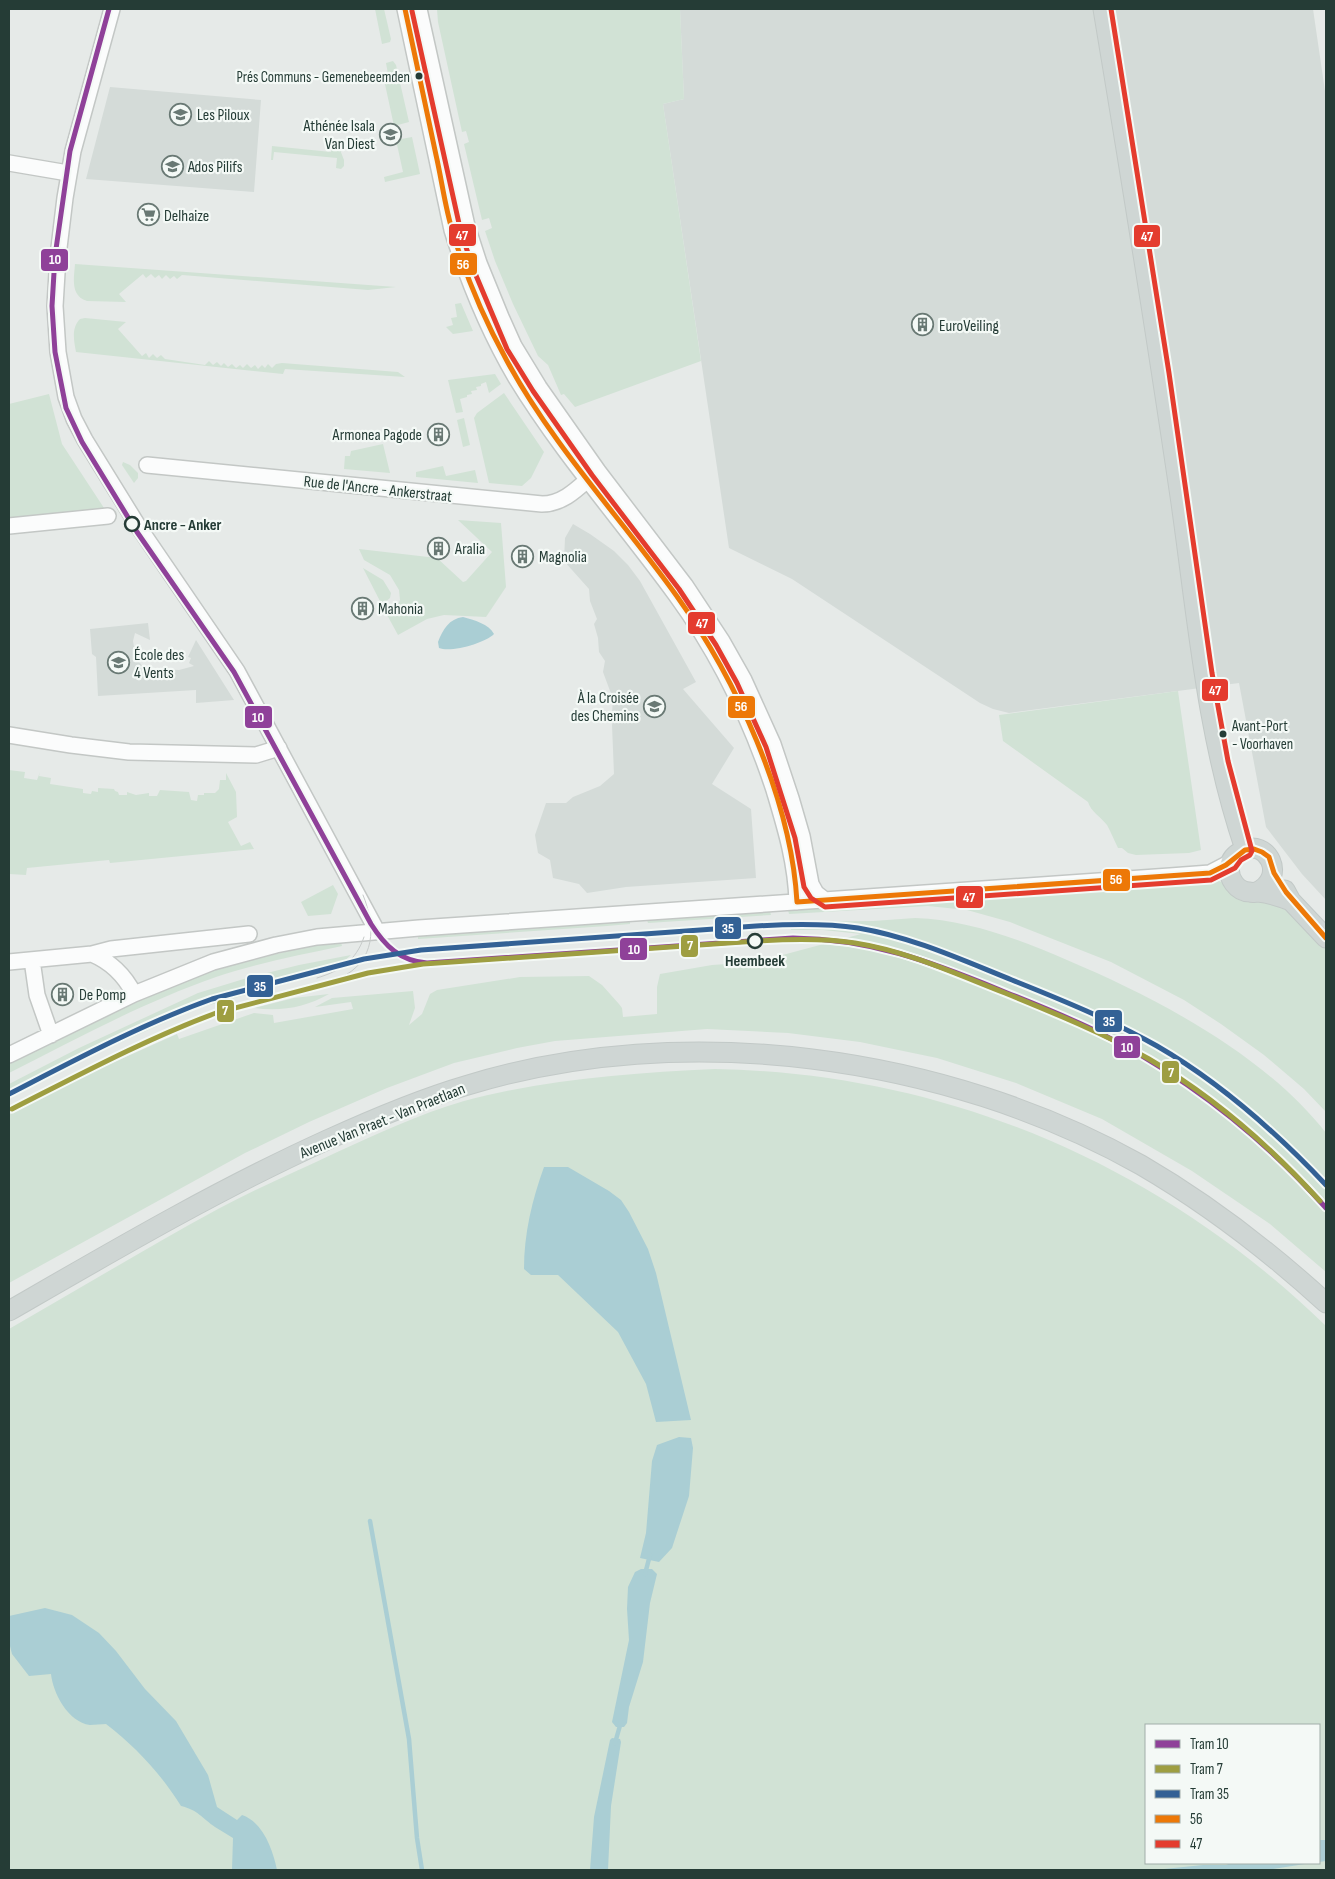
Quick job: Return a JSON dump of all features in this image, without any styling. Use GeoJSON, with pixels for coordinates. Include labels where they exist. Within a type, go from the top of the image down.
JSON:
{"type":"FeatureCollection","features":[{"type":"Feature","properties":{"kind":"main road"},"geometry":{"type":"LineString","coordinates":[[1103,9],[1180,494],[1209,699],[1220,762],[1245,849]]}},
{"type":"Feature","properties":{"kind":"main road"},"geometry":{"type":"LineString","coordinates":[[1257,892],[1265,888],[1271,881],[1273,873],[1272,864],[1269,857],[1262,851],[1254,848],[1245,849],[1236,854],[1231,871],[1236,887],[1242,891],[1257,892],[1291,900]]}},
{"type":"Feature","properties":{"kind":"main road"},"geometry":{"type":"LineString","coordinates":[[1273,873],[1291,900],[1326,938]]}},
{"type":"Feature","properties":{"kind":"main road","name":"Avenue Van Praet - Van Praetlaan"},"geometry":{"type":"LineString","coordinates":[[9,1312],[207,1199],[286,1159],[370,1121],[467,1085],[518,1072],[621,1056],[674,1053],[778,1055],[856,1065],[933,1082],[1023,1111],[1104,1146],[1176,1187],[1237,1228],[1326,1303]]}},
{"type":"Feature","properties":{"kind":"street"},"geometry":{"type":"LineString","coordinates":[[112,9],[68,174],[58,256],[56,306],[60,362],[69,407],[85,440],[150,545],[226,654],[378,931]]}},
{"type":"Feature","properties":{"kind":"street"},"geometry":{"type":"LineString","coordinates":[[405,9],[447,210],[462,261],[493,334],[516,378],[593,476],[685,585],[722,641],[744,680],[773,744],[802,836],[811,884],[816,892],[825,900]]}},
{"type":"Feature","properties":{"kind":"street"},"geometry":{"type":"LineString","coordinates":[[419,9],[467,226],[482,271],[505,326],[528,370],[593,476],[676,596],[732,686],[764,759],[787,833],[795,871],[797,902]]}},
{"type":"Feature","properties":{"kind":"street"},"geometry":{"type":"LineString","coordinates":[[9,163],[68,174]]}},
{"type":"Feature","properties":{"kind":"street","name":"Rue de l'Ancre - Ankerstraat"},"geometry":{"type":"LineString","coordinates":[[147,465],[542,504],[561,500],[593,476]]}},
{"type":"Feature","properties":{"kind":"street"},"geometry":{"type":"LineString","coordinates":[[9,526],[108,516]]}},
{"type":"Feature","properties":{"kind":"street"},"geometry":{"type":"LineString","coordinates":[[9,735],[129,752],[256,755],[279,748]]}},
{"type":"Feature","properties":{"kind":"street"},"geometry":{"type":"LineString","coordinates":[[9,1055],[134,994],[199,967],[239,955],[317,937],[378,931],[1231,871]]}},
{"type":"Feature","properties":{"kind":"street"},"geometry":{"type":"LineString","coordinates":[[9,962],[92,954],[111,949],[249,934]]}},
{"type":"Feature","properties":{"kind":"street"},"geometry":{"type":"LineString","coordinates":[[92,954],[106,961],[120,972],[134,994]]}},
{"type":"Feature","properties":{"kind":"street"},"geometry":{"type":"LineString","coordinates":[[32,960],[36,995],[51,1035]]}},
{"type":"Feature","properties":{"kind":"shaded area"},"geometry":{"type":"Polygon","coordinates":[[[680,9],[1313,9],[1326,98],[1326,900],[1302,874],[1266,827],[1239,683],[1009,713],[993,709],[980,703],[792,579],[729,548],[663,104],[684,99],[680,9]]]}},
{"type":"Feature","properties":{"kind":"shaded area"},"geometry":{"type":"Polygon","coordinates":[[[110,87],[261,100],[254,192],[86,179],[110,87]]]}},
{"type":"Feature","properties":{"kind":"shaded area","name":"À la Croisée des Chemins"},"geometry":{"type":"Polygon","coordinates":[[[573,524],[614,551],[640,581],[696,682],[683,689],[734,748],[712,784],[751,809],[756,878],[626,887],[587,893],[579,884],[553,878],[550,860],[538,853],[535,835],[546,803],[566,803],[573,797],[600,786],[614,774],[613,699],[603,672],[605,661],[599,652],[594,624],[597,619],[590,601],[589,589],[564,561],[565,538],[573,524]]]}},
{"type":"Feature","properties":{"kind":"shaded area","name":"École des 4 Vents"},"geometry":{"type":"Polygon","coordinates":[[[148,623],[150,640],[135,633],[133,641],[136,658],[144,668],[157,676],[160,669],[179,670],[194,666],[189,663],[191,658],[188,657],[196,640],[234,700],[196,703],[196,690],[98,696],[96,657],[92,654],[90,629],[148,623]]]}},
{"type":"Feature","properties":{"kind":"green space"},"geometry":{"type":"Polygon","coordinates":[[[375,9],[384,9],[391,39],[390,42],[382,44],[375,9]]]}},
{"type":"Feature","properties":{"kind":"green space"},"geometry":{"type":"Polygon","coordinates":[[[437,9],[680,9],[684,99],[663,104],[701,361],[575,407],[564,394],[561,395],[548,365],[538,356],[513,304],[485,231],[492,228],[489,218],[482,220],[464,144],[469,142],[466,131],[462,132],[438,22],[437,9]]]}},
{"type":"Feature","properties":{"kind":"green space"},"geometry":{"type":"Polygon","coordinates":[[[393,61],[396,65],[409,122],[394,126],[383,75],[388,74],[386,63],[393,61]]]}},
{"type":"Feature","properties":{"kind":"green space"},"geometry":{"type":"Polygon","coordinates":[[[412,137],[420,174],[385,182],[384,177],[403,172],[396,140],[412,137]]]}},
{"type":"Feature","properties":{"kind":"green space"},"geometry":{"type":"Polygon","coordinates":[[[332,142],[337,142],[344,160],[344,166],[341,169],[336,168],[337,158],[274,152],[273,160],[271,160],[272,146],[331,152],[332,142]]]}},
{"type":"Feature","properties":{"kind":"green space"},"geometry":{"type":"Polygon","coordinates":[[[75,264],[396,287],[368,290],[182,275],[177,279],[174,276],[170,279],[166,275],[162,279],[159,275],[155,278],[151,274],[146,278],[143,274],[119,294],[126,302],[87,301],[82,299],[75,291],[75,264]]]}},
{"type":"Feature","properties":{"kind":"green space"},"geometry":{"type":"Polygon","coordinates":[[[461,303],[473,331],[453,334],[446,327],[453,325],[451,318],[457,317],[455,304],[461,303]]]}},
{"type":"Feature","properties":{"kind":"green space"},"geometry":{"type":"Polygon","coordinates":[[[80,319],[126,322],[118,329],[142,356],[146,353],[149,358],[153,354],[157,358],[161,355],[165,359],[205,365],[209,361],[213,365],[217,362],[221,366],[224,363],[228,367],[232,364],[236,368],[240,365],[243,368],[247,364],[251,368],[255,365],[258,369],[262,365],[265,368],[268,364],[272,368],[276,364],[282,363],[398,372],[405,377],[285,369],[283,374],[76,352],[75,326],[80,319]]]}},
{"type":"Feature","properties":{"kind":"green space"},"geometry":{"type":"Polygon","coordinates":[[[495,374],[501,384],[489,393],[486,382],[476,387],[477,390],[471,391],[472,394],[460,399],[463,412],[456,413],[448,380],[495,374]]]}},
{"type":"Feature","properties":{"kind":"green space"},"geometry":{"type":"Polygon","coordinates":[[[504,393],[544,452],[531,478],[522,486],[489,483],[474,418],[477,413],[504,393]]]}},
{"type":"Feature","properties":{"kind":"green space"},"geometry":{"type":"Polygon","coordinates":[[[49,394],[62,444],[106,511],[17,522],[9,518],[9,404],[49,394]]]}},
{"type":"Feature","properties":{"kind":"green space"},"geometry":{"type":"Polygon","coordinates":[[[464,418],[470,445],[463,447],[457,420],[464,418]]]}},
{"type":"Feature","properties":{"kind":"green space"},"geometry":{"type":"Polygon","coordinates":[[[383,444],[390,473],[344,469],[345,456],[350,456],[351,451],[383,444]]]}},
{"type":"Feature","properties":{"kind":"green space"},"geometry":{"type":"Polygon","coordinates":[[[123,462],[130,465],[138,473],[138,478],[134,483],[122,465],[123,462]]]}},
{"type":"Feature","properties":{"kind":"green space"},"geometry":{"type":"Polygon","coordinates":[[[443,466],[446,476],[475,470],[478,483],[416,477],[416,472],[443,466]]]}},
{"type":"Feature","properties":{"kind":"green space"},"geometry":{"type":"Polygon","coordinates":[[[458,520],[501,523],[506,587],[486,617],[444,615],[427,619],[398,635],[386,613],[397,607],[400,600],[399,590],[390,575],[364,560],[359,549],[437,558],[463,582],[492,552],[458,520]]]}},
{"type":"Feature","properties":{"kind":"green space"},"geometry":{"type":"Polygon","coordinates":[[[363,568],[383,580],[391,593],[390,598],[382,605],[363,568]]]}},
{"type":"Feature","properties":{"kind":"green space"},"geometry":{"type":"Polygon","coordinates":[[[1178,691],[1201,850],[1189,853],[1136,855],[1118,848],[1107,825],[1089,806],[1088,802],[1003,741],[999,715],[1178,691]]]}},
{"type":"Feature","properties":{"kind":"green space"},"geometry":{"type":"Polygon","coordinates":[[[9,770],[25,772],[24,778],[37,780],[40,772],[39,776],[51,778],[50,784],[83,789],[83,793],[91,794],[92,791],[98,792],[98,788],[114,789],[119,795],[127,795],[127,792],[136,795],[149,793],[149,796],[157,796],[160,790],[189,792],[191,800],[197,801],[198,795],[215,793],[219,789],[220,780],[226,780],[226,773],[236,792],[237,817],[228,822],[241,846],[250,842],[254,849],[110,863],[109,860],[27,868],[26,875],[9,874],[9,770]]]}},
{"type":"Feature","properties":{"kind":"green space"},"geometry":{"type":"Polygon","coordinates":[[[1211,880],[1219,881],[1289,911],[1326,947],[1326,1112],[1304,1089],[1264,1055],[1184,1000],[1111,962],[1010,922],[967,910],[928,906],[789,914],[788,910],[1211,880]]]}},
{"type":"Feature","properties":{"kind":"green space"},"geometry":{"type":"Polygon","coordinates":[[[333,885],[338,894],[331,914],[308,916],[301,902],[333,885]]]}},
{"type":"Feature","properties":{"kind":"green space"},"geometry":{"type":"Polygon","coordinates":[[[770,911],[771,915],[648,923],[647,920],[770,911]]]}},
{"type":"Feature","properties":{"kind":"green space"},"geometry":{"type":"Polygon","coordinates":[[[915,918],[955,922],[993,932],[1030,945],[1101,975],[1137,992],[1207,1032],[1241,1054],[1272,1078],[1301,1105],[1326,1133],[1326,1272],[1270,1224],[1192,1171],[1102,1119],[1016,1083],[937,1058],[860,1042],[788,1033],[707,1029],[555,1041],[454,1063],[387,1088],[309,1122],[245,1153],[9,1283],[9,1115],[63,1085],[177,1034],[179,1039],[254,1013],[273,1015],[274,1023],[353,1009],[351,1002],[315,1007],[332,998],[413,991],[415,1008],[409,1025],[422,1014],[430,994],[437,990],[520,977],[589,976],[602,985],[619,1004],[622,1008],[623,1017],[657,1014],[657,987],[660,974],[712,965],[756,962],[861,934],[823,930],[791,930],[790,922],[873,921],[915,918]]]}},
{"type":"Feature","properties":{"kind":"green space"},"geometry":{"type":"Polygon","coordinates":[[[630,921],[630,924],[607,926],[418,939],[418,935],[630,921]]]}},
{"type":"Feature","properties":{"kind":"green space"},"geometry":{"type":"Polygon","coordinates":[[[341,942],[342,946],[247,968],[189,987],[111,1022],[9,1073],[9,1062],[186,979],[240,963],[310,946],[341,942]]]}},
{"type":"Feature","properties":{"kind":"green space"},"geometry":{"type":"Polygon","coordinates":[[[351,955],[336,968],[325,973],[195,1009],[106,1049],[9,1098],[9,1084],[79,1048],[198,993],[299,965],[351,955]]]}},
{"type":"Feature","properties":{"kind":"green space"},"geometry":{"type":"Polygon","coordinates":[[[329,994],[302,1005],[284,1009],[254,1008],[294,998],[329,994]]]}},
{"type":"Feature","properties":{"kind":"green space"},"geometry":{"type":"Polygon","coordinates":[[[715,1069],[801,1075],[885,1088],[967,1110],[1045,1139],[1121,1175],[1193,1218],[1262,1269],[1326,1326],[1326,1870],[9,1870],[9,1329],[232,1202],[397,1125],[430,1112],[495,1093],[557,1082],[620,1075],[715,1069]]]}},
{"type":"Feature","properties":{"kind":"water"},"geometry":{"type":"Polygon","coordinates":[[[463,617],[485,625],[494,634],[483,641],[468,646],[451,649],[439,648],[438,642],[447,625],[463,617]]]}},
{"type":"Feature","properties":{"kind":"water"},"geometry":{"type":"Polygon","coordinates":[[[544,1167],[568,1167],[609,1191],[621,1200],[629,1212],[648,1249],[656,1273],[691,1420],[656,1422],[646,1384],[618,1332],[558,1275],[531,1275],[524,1269],[525,1243],[530,1217],[544,1167]]]}},
{"type":"Feature","properties":{"kind":"water"},"geometry":{"type":"Polygon","coordinates":[[[679,1437],[691,1438],[693,1448],[689,1496],[672,1548],[659,1562],[640,1558],[646,1533],[652,1461],[657,1445],[679,1437]]]}},
{"type":"Feature","properties":{"kind":"water"},"geometry":{"type":"Polygon","coordinates":[[[641,1569],[652,1569],[657,1574],[650,1603],[643,1662],[629,1707],[627,1723],[624,1727],[616,1727],[612,1722],[629,1640],[628,1587],[635,1572],[641,1569]]]}},
{"type":"Feature","properties":{"kind":"water"},"geometry":{"type":"Polygon","coordinates":[[[45,1608],[72,1615],[99,1633],[116,1651],[145,1689],[176,1721],[208,1775],[217,1807],[237,1820],[242,1815],[256,1824],[270,1846],[277,1870],[232,1870],[233,1838],[196,1812],[181,1806],[147,1762],[128,1742],[106,1724],[90,1725],[82,1723],[69,1713],[58,1698],[51,1674],[29,1676],[12,1654],[9,1642],[9,1616],[45,1608]]]}},
{"type":"Feature","properties":{"kind":"water"},"geometry":{"type":"Polygon","coordinates":[[[612,1738],[620,1739],[621,1742],[611,1806],[608,1870],[590,1870],[594,1817],[610,1740],[612,1738]]]}},
{"type":"Feature","properties":{"kind":"water"},"geometry":{"type":"Polygon","coordinates":[[[1320,1840],[1326,1840],[1326,1861],[1320,1862],[1320,1840]]]}},
{"type":"Feature","properties":{"kind":"water"},"geometry":{"type":"Polygon","coordinates":[[[1305,1864],[1267,1870],[1154,1870],[1203,1865],[1305,1864]]]}},
{"type":"Feature","properties":{"kind":"waterway"},"geometry":{"type":"LineString","coordinates":[[370,1521],[409,1739],[417,1838],[422,1870]]}},
{"type":"Feature","properties":{"kind":"waterway"},"geometry":{"type":"LineString","coordinates":[[645,1574],[650,1555]]}},
{"type":"Feature","properties":{"kind":"waterway"},"geometry":{"type":"LineString","coordinates":[[615,1743],[621,1722]]}},
{"type":"Feature","properties":{"kind":"tram line","name":"10"},"geometry":{"type":"LineString","coordinates":[[109,9],[70,151],[55,256],[52,306],[55,352],[66,408],[82,442],[137,532],[234,672],[371,924],[394,951],[417,962],[427,963],[793,938],[821,939],[874,947],[924,961],[974,979],[1059,1014],[1127,1047],[1159,1066],[1219,1108],[1274,1155],[1326,1208]]}},
{"type":"Feature","properties":{"kind":"tram line"},"geometry":{"type":"LineString","coordinates":[[292,992],[340,978],[352,971],[361,962],[367,953],[371,931],[370,919],[363,895]]}},
{"type":"Feature","properties":{"kind":"tram line","name":"35"},"geometry":{"type":"LineString","coordinates":[[9,1094],[109,1043],[212,999],[364,959],[421,950],[756,926],[832,925],[878,932],[917,943],[1068,1003],[1140,1037],[1181,1060],[1225,1092],[1288,1146],[1326,1185]]}},
{"type":"Feature","properties":{"kind":"tram line"},"geometry":{"type":"LineString","coordinates":[[317,978],[333,972],[352,959],[357,953],[364,937]]}},
{"type":"Feature","properties":{"kind":"tram line","name":"7"},"geometry":{"type":"LineString","coordinates":[[12,1109],[138,1046],[216,1013],[368,973],[423,964],[757,941],[831,940],[874,947],[931,964],[1060,1016],[1149,1059],[1196,1089],[1240,1124],[1281,1161],[1320,1201]]}},
{"type":"Feature","properties":{"kind":"transit line","name":"56"},"geometry":{"type":"LineString","coordinates":[[405,9],[448,214],[464,266],[491,330],[525,392],[545,422],[676,595],[719,664],[757,741],[772,781],[793,862],[797,902],[1210,873],[1226,865],[1245,850],[1254,849],[1269,857],[1274,873],[1286,892],[1326,938]]}},
{"type":"Feature","properties":{"kind":"transit line","name":"47"},"geometry":{"type":"LineString","coordinates":[[412,11],[460,228],[472,266],[507,349],[533,391],[592,475],[679,589],[716,645],[737,683],[766,747],[795,838],[804,887],[811,898],[825,907],[1211,880],[1235,868],[1252,851],[1228,761],[1212,673],[1169,373],[1111,9]]}},
{"type":"Feature","properties":{"kind":"place","name":"Prés Communs - Gemenebeemden"},"geometry":{"type":"Point","coordinates":[419,76]}},
{"type":"Feature","properties":{"kind":"place","name":"Les Piloux"},"geometry":{"type":"Point","coordinates":[181,114]}},
{"type":"Feature","properties":{"kind":"place","name":"Athénée Isala Van Diest"},"geometry":{"type":"Point","coordinates":[391,134]}},
{"type":"Feature","properties":{"kind":"place","name":"Ados Pilifs"},"geometry":{"type":"Point","coordinates":[172,166]}},
{"type":"Feature","properties":{"kind":"place","name":"Delhaize"},"geometry":{"type":"Point","coordinates":[148,215]}},
{"type":"Feature","properties":{"kind":"place","name":"EuroVeiling"},"geometry":{"type":"Point","coordinates":[923,325]}},
{"type":"Feature","properties":{"kind":"place","name":"Armonea Pagode"},"geometry":{"type":"Point","coordinates":[438,434]}},
{"type":"Feature","properties":{"kind":"place","name":"Ancre - Anker"},"geometry":{"type":"Point","coordinates":[132,524]}},
{"type":"Feature","properties":{"kind":"place","name":"Aralia"},"geometry":{"type":"Point","coordinates":[439,548]}},
{"type":"Feature","properties":{"kind":"place","name":"Magnolia"},"geometry":{"type":"Point","coordinates":[523,556]}},
{"type":"Feature","properties":{"kind":"place","name":"Mahonia"},"geometry":{"type":"Point","coordinates":[362,608]}},
{"type":"Feature","properties":{"kind":"place","name":"École des 4 Vents"},"geometry":{"type":"Point","coordinates":[118,663]}},
{"type":"Feature","properties":{"kind":"place","name":"À la Croisée des Chemins"},"geometry":{"type":"Point","coordinates":[655,706]}},
{"type":"Feature","properties":{"kind":"place","name":"Avant-Port - Voorhaven"},"geometry":{"type":"Point","coordinates":[1223,734]}},
{"type":"Feature","properties":{"kind":"place","name":"Heembeek"},"geometry":{"type":"Point","coordinates":[755,941]}},
{"type":"Feature","properties":{"kind":"place","name":"De Pomp"},"geometry":{"type":"Point","coordinates":[63,994]}}]}
